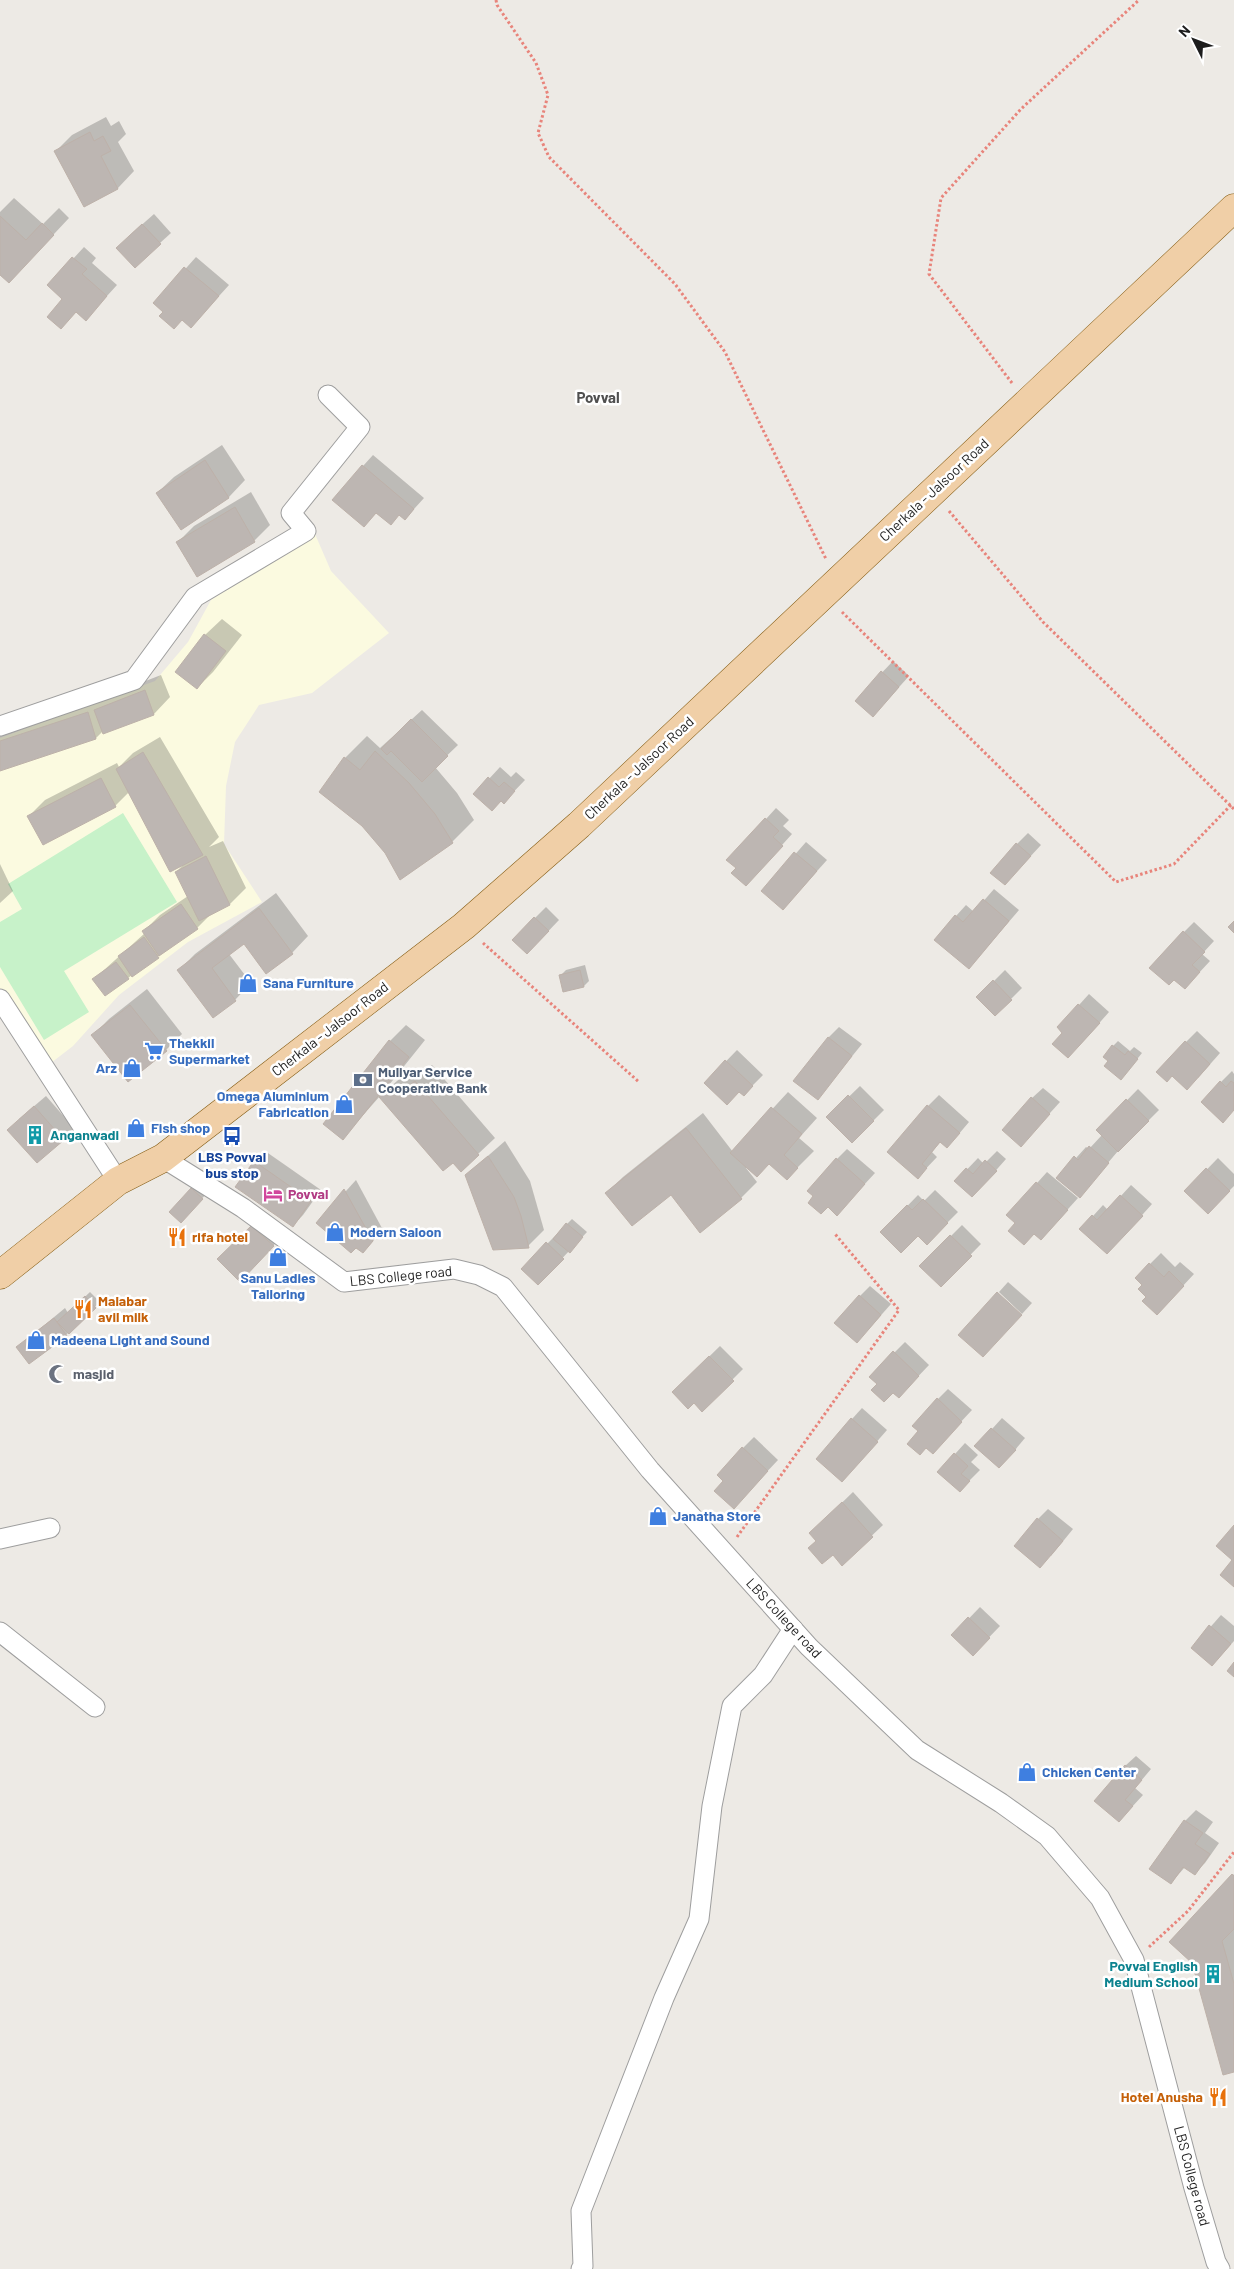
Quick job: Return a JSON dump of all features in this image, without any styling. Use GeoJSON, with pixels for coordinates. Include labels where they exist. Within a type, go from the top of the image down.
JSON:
{"type":"FeatureCollection","features":[{"type":"Feature","properties":{"kind":"main road","name":"Cherkala - Jalsoor Road"},"geometry":{"type":"LineString","coordinates":[[0,1275],[118,1182],[163,1158],[464,926],[579,825],[1234,208]]}},
{"type":"Feature","properties":{"kind":"street"},"geometry":{"type":"LineString","coordinates":[[0,726],[134,680],[195,597],[306,531],[291,513],[360,427],[328,395]]}},
{"type":"Feature","properties":{"kind":"street"},"geometry":{"type":"LineString","coordinates":[[0,998],[118,1182]]}},
{"type":"Feature","properties":{"kind":"street","name":"LBS College road"},"geometry":{"type":"LineString","coordinates":[[163,1158],[243,1208],[344,1282],[454,1269],[479,1275],[503,1287],[650,1470],[793,1629],[917,1750],[1002,1803],[1047,1836],[1100,1898],[1134,1960],[1194,2188],[1216,2262],[1220,2269]]}},
{"type":"Feature","properties":{"kind":"street"},"geometry":{"type":"LineString","coordinates":[[0,1539],[50,1528]]}},
{"type":"Feature","properties":{"kind":"street"},"geometry":{"type":"LineString","coordinates":[[581,2269],[584,2266],[581,2211],[664,1998],[699,1919],[712,1806],[732,1706],[763,1675],[793,1629]]}},
{"type":"Feature","properties":{"kind":"street"},"geometry":{"type":"LineString","coordinates":[[0,1632],[95,1708]]}},
{"type":"Feature","properties":{"kind":"path"},"geometry":{"type":"LineString","coordinates":[[496,0],[536,63],[548,95],[538,133],[549,157],[675,284],[725,352],[830,588],[1116,882],[1174,864],[1230,805]]}},
{"type":"Feature","properties":{"kind":"path"},"geometry":{"type":"LineString","coordinates":[[1027,403],[929,274],[941,198],[1021,109],[1139,0]]}},
{"type":"Feature","properties":{"kind":"path"},"geometry":{"type":"LineString","coordinates":[[932,492],[1043,622],[1234,809]]}},
{"type":"Feature","properties":{"kind":"path"},"geometry":{"type":"LineString","coordinates":[[464,926],[639,1082]]}},
{"type":"Feature","properties":{"kind":"path"},"geometry":{"type":"LineString","coordinates":[[725,1554],[899,1310],[835,1234]]}},
{"type":"Feature","properties":{"kind":"path"},"geometry":{"type":"LineString","coordinates":[[1134,1960],[1188,1911],[1234,1852]]}},
{"type":"Feature","properties":{"kind":"shaded area"},"geometry":{"type":"Polygon","coordinates":[[[315,534],[331,571],[389,633],[312,693],[259,705],[235,742],[226,786],[224,844],[262,902],[188,942],[119,995],[73,1046],[47,1066],[0,991],[0,738],[155,681],[188,642],[211,600],[315,534]]]}},
{"type":"Feature","properties":{"kind":"green space"},"geometry":{"type":"Polygon","coordinates":[[[123,813],[177,902],[64,971],[89,1012],[44,1040],[0,967],[0,922],[22,909],[8,884],[123,813]]]}},
{"type":"Feature","properties":{"kind":"building"},"geometry":{"type":"Polygon","coordinates":[[[90,132],[94,141],[103,136],[111,151],[101,156],[118,189],[84,207],[54,151],[90,132]]]}},
{"type":"Feature","properties":{"kind":"building"},"geometry":{"type":"Polygon","coordinates":[[[0,216],[26,240],[42,223],[54,235],[9,283],[0,275],[0,216]]]}},
{"type":"Feature","properties":{"kind":"building"},"geometry":{"type":"Polygon","coordinates":[[[142,224],[161,244],[135,268],[116,248],[142,224]]]}},
{"type":"Feature","properties":{"kind":"building"},"geometry":{"type":"Polygon","coordinates":[[[72,257],[87,269],[82,274],[107,296],[86,321],[76,312],[61,329],[47,317],[62,299],[47,285],[72,257]]]}},
{"type":"Feature","properties":{"kind":"building"},"geometry":{"type":"Polygon","coordinates":[[[184,267],[219,296],[191,328],[182,320],[174,329],[159,316],[163,312],[153,303],[184,267]]]}},
{"type":"Feature","properties":{"kind":"building"},"geometry":{"type":"Polygon","coordinates":[[[205,460],[229,498],[181,530],[156,493],[205,460]]]}},
{"type":"Feature","properties":{"kind":"building"},"geometry":{"type":"Polygon","coordinates":[[[362,465],[414,509],[405,520],[399,515],[391,525],[376,513],[364,527],[332,500],[362,465]]]}},
{"type":"Feature","properties":{"kind":"building"},"geometry":{"type":"Polygon","coordinates":[[[235,507],[255,542],[197,577],[176,542],[235,507]]]}},
{"type":"Feature","properties":{"kind":"building"},"geometry":{"type":"Polygon","coordinates":[[[204,634],[226,651],[197,689],[175,672],[204,634]]]}},
{"type":"Feature","properties":{"kind":"building"},"geometry":{"type":"Polygon","coordinates":[[[881,671],[899,687],[873,717],[855,701],[881,671]]]}},
{"type":"Feature","properties":{"kind":"building"},"geometry":{"type":"Polygon","coordinates":[[[145,690],[154,715],[103,734],[94,710],[145,690]]]}},
{"type":"Feature","properties":{"kind":"building"},"geometry":{"type":"Polygon","coordinates":[[[88,712],[96,739],[0,771],[0,741],[88,712]]]}},
{"type":"Feature","properties":{"kind":"building"},"geometry":{"type":"Polygon","coordinates":[[[411,719],[448,756],[422,782],[391,751],[387,755],[381,749],[411,719]]]}},
{"type":"Feature","properties":{"kind":"building"},"geometry":{"type":"Polygon","coordinates":[[[375,751],[409,783],[435,814],[453,843],[400,880],[385,853],[362,826],[319,792],[344,757],[360,770],[375,751]]]}},
{"type":"Feature","properties":{"kind":"building"},"geometry":{"type":"Polygon","coordinates":[[[143,752],[203,855],[170,872],[116,769],[143,752]]]}},
{"type":"Feature","properties":{"kind":"building"},"geometry":{"type":"Polygon","coordinates":[[[488,777],[499,787],[504,782],[515,791],[504,804],[501,801],[492,811],[473,794],[488,777]]]}},
{"type":"Feature","properties":{"kind":"building"},"geometry":{"type":"Polygon","coordinates":[[[101,778],[116,807],[43,845],[27,816],[101,778]]]}},
{"type":"Feature","properties":{"kind":"building"},"geometry":{"type":"Polygon","coordinates":[[[765,818],[779,831],[773,837],[783,846],[746,886],[731,873],[736,868],[726,860],[765,818]]]}},
{"type":"Feature","properties":{"kind":"building"},"geometry":{"type":"Polygon","coordinates":[[[1016,843],[1031,856],[1005,885],[990,873],[1016,843]]]}},
{"type":"Feature","properties":{"kind":"building"},"geometry":{"type":"Polygon","coordinates":[[[794,852],[817,871],[783,910],[761,891],[794,852]]]}},
{"type":"Feature","properties":{"kind":"building"},"geometry":{"type":"Polygon","coordinates":[[[206,856],[230,905],[199,921],[175,872],[206,856]]]}},
{"type":"Feature","properties":{"kind":"building"},"geometry":{"type":"Polygon","coordinates":[[[983,899],[1009,921],[969,969],[934,940],[955,915],[963,922],[983,899]]]}},
{"type":"Feature","properties":{"kind":"building"},"geometry":{"type":"Polygon","coordinates":[[[181,904],[198,929],[159,956],[142,931],[181,904]]]}},
{"type":"Feature","properties":{"kind":"building"},"geometry":{"type":"Polygon","coordinates":[[[259,908],[293,954],[266,974],[244,944],[212,968],[236,1001],[213,1018],[177,970],[259,908]]]}},
{"type":"Feature","properties":{"kind":"building"},"geometry":{"type":"Polygon","coordinates":[[[534,917],[549,931],[527,954],[512,940],[534,917]]]}},
{"type":"Feature","properties":{"kind":"building"},"geometry":{"type":"Polygon","coordinates":[[[1234,921],[1234,933],[1228,927],[1234,921]]]}},
{"type":"Feature","properties":{"kind":"building"},"geometry":{"type":"Polygon","coordinates":[[[1183,931],[1205,952],[1192,965],[1200,972],[1185,989],[1174,980],[1169,985],[1149,968],[1183,931]]]}},
{"type":"Feature","properties":{"kind":"building"},"geometry":{"type":"Polygon","coordinates":[[[144,937],[159,958],[132,977],[118,956],[144,937]]]}},
{"type":"Feature","properties":{"kind":"building"},"geometry":{"type":"Polygon","coordinates":[[[116,962],[129,979],[105,996],[92,979],[116,962]]]}},
{"type":"Feature","properties":{"kind":"building"},"geometry":{"type":"Polygon","coordinates":[[[580,970],[584,987],[563,992],[559,975],[580,970]]]}},
{"type":"Feature","properties":{"kind":"building"},"geometry":{"type":"Polygon","coordinates":[[[993,980],[1012,1000],[995,1016],[976,997],[993,980]]]}},
{"type":"Feature","properties":{"kind":"building"},"geometry":{"type":"Polygon","coordinates":[[[1078,1004],[1100,1023],[1068,1058],[1052,1044],[1062,1033],[1057,1027],[1078,1004]]]}},
{"type":"Feature","properties":{"kind":"building"},"geometry":{"type":"Polygon","coordinates":[[[130,1005],[167,1051],[128,1082],[91,1035],[130,1005]]]}},
{"type":"Feature","properties":{"kind":"building"},"geometry":{"type":"Polygon","coordinates":[[[828,1037],[852,1056],[818,1100],[793,1081],[828,1037]]]}},
{"type":"Feature","properties":{"kind":"building"},"geometry":{"type":"Polygon","coordinates":[[[389,1040],[409,1057],[343,1140],[323,1124],[389,1040]]]}},
{"type":"Feature","properties":{"kind":"building"},"geometry":{"type":"Polygon","coordinates":[[[1185,1041],[1210,1064],[1187,1090],[1172,1076],[1167,1082],[1156,1072],[1185,1041]]]}},
{"type":"Feature","properties":{"kind":"building"},"geometry":{"type":"Polygon","coordinates":[[[1112,1045],[1125,1055],[1128,1051],[1138,1059],[1121,1080],[1104,1066],[1108,1061],[1103,1057],[1112,1045]]]}},
{"type":"Feature","properties":{"kind":"building"},"geometry":{"type":"Polygon","coordinates":[[[725,1060],[753,1086],[744,1096],[739,1092],[727,1105],[704,1083],[725,1060]]]}},
{"type":"Feature","properties":{"kind":"building"},"geometry":{"type":"Polygon","coordinates":[[[415,1081],[479,1155],[461,1172],[453,1163],[443,1171],[379,1097],[391,1086],[399,1094],[415,1081]]]}},
{"type":"Feature","properties":{"kind":"building"},"geometry":{"type":"Polygon","coordinates":[[[1220,1081],[1226,1087],[1231,1081],[1234,1083],[1234,1110],[1223,1123],[1201,1102],[1220,1081]]]}},
{"type":"Feature","properties":{"kind":"building"},"geometry":{"type":"Polygon","coordinates":[[[848,1095],[874,1121],[852,1143],[826,1117],[848,1095]]]}},
{"type":"Feature","properties":{"kind":"building"},"geometry":{"type":"Polygon","coordinates":[[[1031,1097],[1050,1114],[1021,1147],[1002,1130],[1031,1097]]]}},
{"type":"Feature","properties":{"kind":"building"},"geometry":{"type":"Polygon","coordinates":[[[1126,1099],[1149,1121],[1118,1152],[1096,1130],[1126,1099]]]}},
{"type":"Feature","properties":{"kind":"building"},"geometry":{"type":"Polygon","coordinates":[[[927,1105],[960,1133],[947,1148],[940,1142],[922,1164],[927,1168],[918,1179],[887,1152],[927,1105]]]}},
{"type":"Feature","properties":{"kind":"building","name":"Anganwadi"},"geometry":{"type":"Polygon","coordinates":[[[34,1106],[64,1140],[37,1163],[7,1130],[34,1106]]]}},
{"type":"Feature","properties":{"kind":"building"},"geometry":{"type":"Polygon","coordinates":[[[771,1107],[802,1134],[784,1155],[798,1168],[787,1180],[769,1164],[757,1177],[730,1153],[771,1107]]]}},
{"type":"Feature","properties":{"kind":"building"},"geometry":{"type":"Polygon","coordinates":[[[686,1128],[742,1199],[700,1233],[671,1195],[632,1226],[605,1193],[686,1128]]]}},
{"type":"Feature","properties":{"kind":"building"},"geometry":{"type":"Polygon","coordinates":[[[1089,1146],[1109,1163],[1080,1198],[1056,1178],[1074,1156],[1078,1160],[1089,1146]]]}},
{"type":"Feature","properties":{"kind":"building"},"geometry":{"type":"Polygon","coordinates":[[[488,1156],[514,1197],[529,1248],[493,1250],[465,1175],[488,1156]]]}},
{"type":"Feature","properties":{"kind":"building"},"geometry":{"type":"Polygon","coordinates":[[[836,1158],[865,1184],[837,1216],[828,1207],[821,1214],[808,1203],[813,1196],[807,1191],[836,1158]]]}},
{"type":"Feature","properties":{"kind":"building"},"geometry":{"type":"Polygon","coordinates":[[[985,1160],[997,1171],[972,1197],[954,1181],[966,1168],[973,1174],[985,1160]]]}},
{"type":"Feature","properties":{"kind":"building","name":"Povval"},"geometry":{"type":"Polygon","coordinates":[[[254,1161],[311,1201],[293,1227],[235,1187],[254,1161]]]}},
{"type":"Feature","properties":{"kind":"building"},"geometry":{"type":"Polygon","coordinates":[[[1206,1168],[1230,1191],[1208,1214],[1184,1191],[1206,1168]]]}},
{"type":"Feature","properties":{"kind":"building"},"geometry":{"type":"Polygon","coordinates":[[[1036,1182],[1068,1210],[1041,1240],[1034,1234],[1024,1245],[1008,1231],[1015,1223],[1006,1215],[1036,1182]]]}},
{"type":"Feature","properties":{"kind":"building"},"geometry":{"type":"Polygon","coordinates":[[[191,1188],[203,1199],[181,1223],[169,1212],[191,1188]]]}},
{"type":"Feature","properties":{"kind":"building"},"geometry":{"type":"Polygon","coordinates":[[[344,1189],[373,1241],[363,1253],[356,1248],[351,1253],[316,1223],[344,1189]]]}},
{"type":"Feature","properties":{"kind":"building"},"geometry":{"type":"Polygon","coordinates":[[[1120,1195],[1143,1216],[1107,1254],[1079,1229],[1092,1215],[1097,1220],[1120,1195]]]}},
{"type":"Feature","properties":{"kind":"building"},"geometry":{"type":"Polygon","coordinates":[[[923,1199],[948,1223],[927,1245],[918,1236],[901,1253],[880,1232],[907,1205],[912,1210],[923,1199]]]}},
{"type":"Feature","properties":{"kind":"building"},"geometry":{"type":"Polygon","coordinates":[[[566,1223],[583,1237],[570,1253],[553,1239],[566,1223]]]}},
{"type":"Feature","properties":{"kind":"building"},"geometry":{"type":"Polygon","coordinates":[[[251,1226],[274,1246],[240,1282],[217,1259],[251,1226]]]}},
{"type":"Feature","properties":{"kind":"building"},"geometry":{"type":"Polygon","coordinates":[[[950,1235],[972,1256],[941,1287],[919,1266],[950,1235]]]}},
{"type":"Feature","properties":{"kind":"building"},"geometry":{"type":"Polygon","coordinates":[[[546,1242],[564,1259],[538,1285],[521,1269],[546,1242]]]}},
{"type":"Feature","properties":{"kind":"building"},"geometry":{"type":"Polygon","coordinates":[[[1149,1263],[1164,1277],[1169,1271],[1184,1286],[1157,1315],[1142,1301],[1146,1297],[1138,1289],[1142,1285],[1135,1278],[1149,1263]]]}},
{"type":"Feature","properties":{"kind":"building"},"geometry":{"type":"Polygon","coordinates":[[[997,1292],[1022,1315],[983,1357],[958,1335],[997,1292]]]}},
{"type":"Feature","properties":{"kind":"building"},"geometry":{"type":"Polygon","coordinates":[[[859,1295],[881,1315],[857,1343],[834,1323],[859,1295]]]}},
{"type":"Feature","properties":{"kind":"building"},"geometry":{"type":"Polygon","coordinates":[[[85,1296],[96,1308],[69,1334],[57,1322],[85,1296]]]}},
{"type":"Feature","properties":{"kind":"building"},"geometry":{"type":"Polygon","coordinates":[[[54,1318],[67,1336],[29,1364],[16,1347],[54,1318]]]}},
{"type":"Feature","properties":{"kind":"building"},"geometry":{"type":"Polygon","coordinates":[[[893,1351],[919,1376],[899,1398],[893,1393],[884,1402],[871,1390],[877,1384],[869,1377],[893,1351]]]}},
{"type":"Feature","properties":{"kind":"building"},"geometry":{"type":"Polygon","coordinates":[[[709,1356],[734,1381],[702,1412],[694,1403],[688,1409],[672,1392],[709,1356]]]}},
{"type":"Feature","properties":{"kind":"building"},"geometry":{"type":"Polygon","coordinates":[[[937,1398],[962,1422],[933,1454],[926,1448],[920,1455],[907,1444],[918,1431],[912,1426],[937,1398]]]}},
{"type":"Feature","properties":{"kind":"building"},"geometry":{"type":"Polygon","coordinates":[[[851,1418],[878,1442],[842,1482],[816,1459],[851,1418]]]}},
{"type":"Feature","properties":{"kind":"building"},"geometry":{"type":"Polygon","coordinates":[[[991,1428],[1016,1450],[999,1468],[974,1446],[991,1428]]]}},
{"type":"Feature","properties":{"kind":"building"},"geometry":{"type":"Polygon","coordinates":[[[742,1447],[768,1471],[734,1509],[714,1491],[723,1481],[717,1475],[742,1447]]]}},
{"type":"Feature","properties":{"kind":"building"},"geometry":{"type":"Polygon","coordinates":[[[954,1453],[968,1466],[961,1474],[970,1481],[960,1492],[937,1472],[954,1453]]]}},
{"type":"Feature","properties":{"kind":"building"},"geometry":{"type":"Polygon","coordinates":[[[842,1502],[873,1537],[842,1566],[833,1555],[822,1564],[808,1548],[816,1541],[809,1533],[842,1502]]]}},
{"type":"Feature","properties":{"kind":"building"},"geometry":{"type":"Polygon","coordinates":[[[1037,1518],[1063,1541],[1040,1568],[1014,1546],[1037,1518]]]}},
{"type":"Feature","properties":{"kind":"building"},"geometry":{"type":"Polygon","coordinates":[[[1234,1525],[1234,1587],[1220,1575],[1232,1560],[1216,1546],[1234,1525]]]}},
{"type":"Feature","properties":{"kind":"building"},"geometry":{"type":"Polygon","coordinates":[[[968,1617],[990,1638],[973,1656],[951,1635],[968,1617]]]}},
{"type":"Feature","properties":{"kind":"building"},"geometry":{"type":"Polygon","coordinates":[[[1209,1625],[1231,1644],[1212,1666],[1191,1648],[1209,1625]]]}},
{"type":"Feature","properties":{"kind":"building"},"geometry":{"type":"Polygon","coordinates":[[[1234,1662],[1234,1677],[1227,1671],[1234,1662]]]}},
{"type":"Feature","properties":{"kind":"building"},"geometry":{"type":"Polygon","coordinates":[[[1125,1765],[1142,1780],[1125,1800],[1133,1806],[1119,1822],[1094,1801],[1125,1765]]]}},
{"type":"Feature","properties":{"kind":"building"},"geometry":{"type":"Polygon","coordinates":[[[1184,1820],[1203,1833],[1195,1844],[1210,1854],[1195,1875],[1183,1867],[1171,1884],[1149,1869],[1184,1820]]]}},
{"type":"Feature","properties":{"kind":"building","name":"Povval English Medium School"},"geometry":{"type":"Polygon","coordinates":[[[1232,1874],[1234,1876],[1234,1929],[1222,1941],[1234,1984],[1234,2072],[1223,2075],[1192,1963],[1169,1942],[1232,1874]]]}},
{"type":"Feature","properties":{"kind":"place","name":"Sana Furniture"},"geometry":{"type":"Point","coordinates":[248,983]}},
{"type":"Feature","properties":{"kind":"place","name":"Thekkil Supermarket"},"geometry":{"type":"Point","coordinates":[154,1051]}},
{"type":"Feature","properties":{"kind":"place","name":"Arz"},"geometry":{"type":"Point","coordinates":[132,1068]}},
{"type":"Feature","properties":{"kind":"place","name":"Muliyar Service Cooperative Bank"},"geometry":{"type":"Point","coordinates":[363,1080]}},
{"type":"Feature","properties":{"kind":"place","name":"Omega Aluminium Fabrication"},"geometry":{"type":"Point","coordinates":[344,1104]}},
{"type":"Feature","properties":{"kind":"place","name":"Fish shop"},"geometry":{"type":"Point","coordinates":[136,1128]}},
{"type":"Feature","properties":{"kind":"place","name":"Anganwadi"},"geometry":{"type":"Point","coordinates":[35,1135]}},
{"type":"Feature","properties":{"kind":"place","name":"LBS Povval bus stop"},"geometry":{"type":"Point","coordinates":[232,1136]}},
{"type":"Feature","properties":{"kind":"place","name":"Povval"},"geometry":{"type":"Point","coordinates":[273,1194]}},
{"type":"Feature","properties":{"kind":"place","name":"Modern Saloon"},"geometry":{"type":"Point","coordinates":[335,1232]}},
{"type":"Feature","properties":{"kind":"place","name":"rifa hotel"},"geometry":{"type":"Point","coordinates":[177,1237]}},
{"type":"Feature","properties":{"kind":"place","name":"Sanu Ladies Tailoring"},"geometry":{"type":"Point","coordinates":[278,1257]}},
{"type":"Feature","properties":{"kind":"place","name":"Malabar avil milk"},"geometry":{"type":"Point","coordinates":[83,1309]}},
{"type":"Feature","properties":{"kind":"place","name":"Madeena Light and Sound"},"geometry":{"type":"Point","coordinates":[36,1340]}},
{"type":"Feature","properties":{"kind":"place","name":"masjid"},"geometry":{"type":"Point","coordinates":[58,1374]}},
{"type":"Feature","properties":{"kind":"place","name":"Janatha Store"},"geometry":{"type":"Point","coordinates":[658,1516]}},
{"type":"Feature","properties":{"kind":"place","name":"Chicken Center"},"geometry":{"type":"Point","coordinates":[1027,1772]}},
{"type":"Feature","properties":{"kind":"place","name":"Povval English Medium School"},"geometry":{"type":"Point","coordinates":[1213,1974]}},
{"type":"Feature","properties":{"kind":"place","name":"Hotel Anusha"},"geometry":{"type":"Point","coordinates":[1218,2097]}},
{"type":"Feature","properties":{"kind":"district","name":"Povval"},"geometry":{"type":"Point","coordinates":[598,398]}}]}
